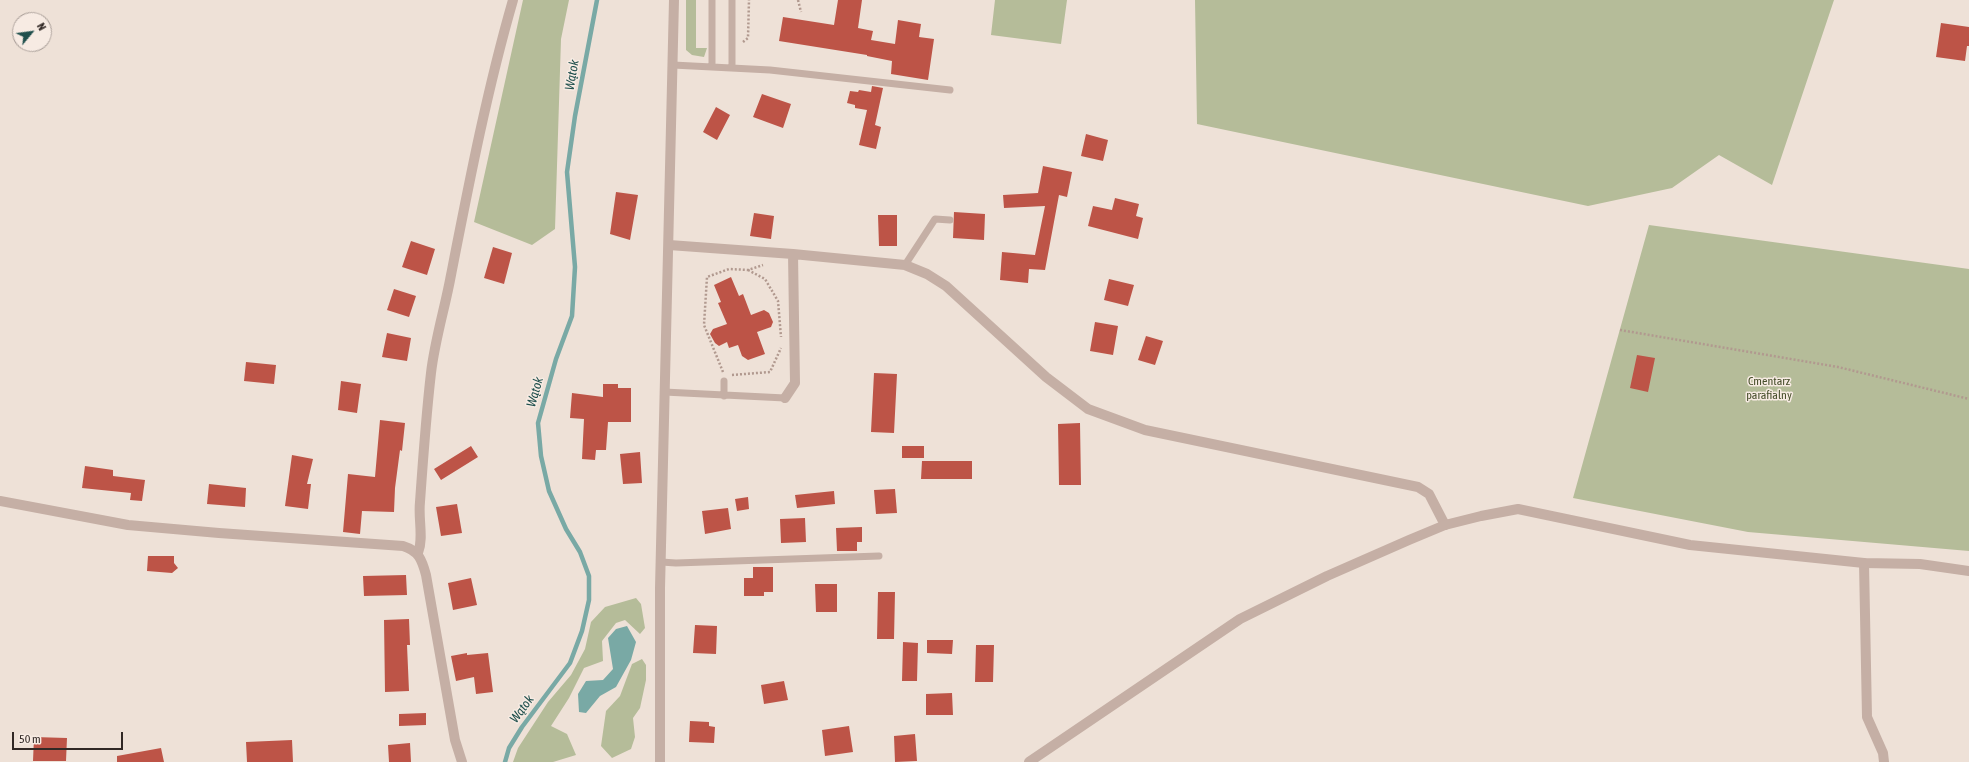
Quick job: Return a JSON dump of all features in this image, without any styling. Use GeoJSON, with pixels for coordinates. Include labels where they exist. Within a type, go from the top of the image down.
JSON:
{"type":"FeatureCollection","features":[{"type":"Feature","properties":{"kind":"street"},"geometry":{"type":"LineString","coordinates":[[418,553],[421,547],[420,504],[431,372],[469,180],[502,39],[513,0]]}},
{"type":"Feature","properties":{"kind":"street"},"geometry":{"type":"LineString","coordinates":[[660,762],[664,392],[669,245],[674,0]]}},
{"type":"Feature","properties":{"kind":"street"},"geometry":{"type":"LineString","coordinates":[[669,245],[794,254],[905,265],[927,274],[946,286],[1046,377],[1088,409],[1145,430],[1418,487],[1430,494],[1445,525]]}},
{"type":"Feature","properties":{"kind":"street"},"geometry":{"type":"LineString","coordinates":[[785,398],[795,383],[794,254]]}},
{"type":"Feature","properties":{"kind":"street"},"geometry":{"type":"LineString","coordinates":[[0,501],[128,525],[403,546],[418,553],[426,575],[456,740],[462,762]]}},
{"type":"Feature","properties":{"kind":"street"},"geometry":{"type":"LineString","coordinates":[[1029,762],[1240,619],[1327,576],[1445,525],[1518,509],[1690,545],[1864,563],[1920,564],[1969,571]]}},
{"type":"Feature","properties":{"kind":"street"},"geometry":{"type":"LineString","coordinates":[[1864,563],[1868,717],[1883,754],[1884,762]]}},
{"type":"Feature","properties":{"kind":"lane"},"geometry":{"type":"LineString","coordinates":[[712,0],[712,67]]}},
{"type":"Feature","properties":{"kind":"lane"},"geometry":{"type":"LineString","coordinates":[[732,0],[732,68]]}},
{"type":"Feature","properties":{"kind":"lane"},"geometry":{"type":"LineString","coordinates":[[673,65],[786,72],[950,90]]}},
{"type":"Feature","properties":{"kind":"lane"},"geometry":{"type":"LineString","coordinates":[[905,265],[935,219],[950,220]]}},
{"type":"Feature","properties":{"kind":"lane"},"geometry":{"type":"LineString","coordinates":[[724,381],[724,396]]}},
{"type":"Feature","properties":{"kind":"lane"},"geometry":{"type":"LineString","coordinates":[[664,392],[785,398]]}},
{"type":"Feature","properties":{"kind":"lane"},"geometry":{"type":"LineString","coordinates":[[661,562],[676,563],[879,556]]}},
{"type":"Feature","properties":{"kind":"path"},"geometry":{"type":"LineString","coordinates":[[737,47],[748,38],[749,0]]}},
{"type":"Feature","properties":{"kind":"path"},"geometry":{"type":"LineString","coordinates":[[798,0],[801,12]]}},
{"type":"Feature","properties":{"kind":"path"},"geometry":{"type":"LineString","coordinates":[[748,270],[765,279],[778,301],[782,349],[770,372],[724,376],[704,325],[708,277],[729,269],[748,270],[765,264]]}},
{"type":"Feature","properties":{"kind":"path"},"geometry":{"type":"LineString","coordinates":[[1620,330],[1838,367],[1969,399]]}},
{"type":"Feature","properties":{"kind":"green space"},"geometry":{"type":"Polygon","coordinates":[[[523,0],[569,0],[561,39],[555,229],[532,245],[474,222],[523,0]]]}},
{"type":"Feature","properties":{"kind":"green space"},"geometry":{"type":"Polygon","coordinates":[[[686,0],[696,0],[696,48],[707,48],[704,57],[692,55],[686,50],[686,0]]]}},
{"type":"Feature","properties":{"kind":"green space"},"geometry":{"type":"Polygon","coordinates":[[[995,0],[1067,0],[1061,44],[991,35],[995,0]]]}},
{"type":"Feature","properties":{"kind":"green space"},"geometry":{"type":"Polygon","coordinates":[[[1195,0],[1834,0],[1772,185],[1719,155],[1672,188],[1588,206],[1197,124],[1195,0]]]}},
{"type":"Feature","properties":{"kind":"green space","name":"Cmentarz parafialny"},"geometry":{"type":"Polygon","coordinates":[[[1649,225],[1969,269],[1969,551],[1748,532],[1573,498],[1649,225]]]}},
{"type":"Feature","properties":{"kind":"green space"},"geometry":{"type":"Polygon","coordinates":[[[636,598],[641,604],[645,628],[640,634],[625,620],[616,623],[602,641],[603,661],[584,668],[569,698],[551,726],[567,734],[576,755],[553,762],[513,762],[518,748],[548,702],[571,675],[585,649],[591,622],[605,607],[636,598]]]}},
{"type":"Feature","properties":{"kind":"green space"},"geometry":{"type":"Polygon","coordinates":[[[642,659],[646,665],[646,680],[640,708],[633,718],[635,737],[631,749],[612,758],[601,746],[606,711],[620,696],[632,664],[642,659]]]}},
{"type":"Feature","properties":{"kind":"water"},"geometry":{"type":"Polygon","coordinates":[[[627,626],[636,642],[631,660],[616,687],[600,696],[586,713],[579,712],[578,694],[586,681],[603,680],[613,669],[608,638],[616,629],[627,626]]]}},
{"type":"Feature","properties":{"kind":"building"},"geometry":{"type":"Polygon","coordinates":[[[838,0],[862,0],[858,28],[873,31],[871,40],[895,44],[898,20],[921,24],[919,37],[934,39],[928,80],[891,74],[892,61],[867,55],[779,41],[783,17],[834,25],[838,0]]]}},
{"type":"Feature","properties":{"kind":"building"},"geometry":{"type":"Polygon","coordinates":[[[1941,23],[1969,27],[1969,46],[1967,46],[1965,61],[1936,57],[1941,23]]]}},
{"type":"Feature","properties":{"kind":"building"},"geometry":{"type":"Polygon","coordinates":[[[872,86],[883,88],[875,125],[881,127],[876,149],[859,145],[867,110],[855,108],[855,105],[847,103],[850,91],[858,92],[859,90],[871,92],[872,86]]]}},
{"type":"Feature","properties":{"kind":"building"},"geometry":{"type":"Polygon","coordinates":[[[762,94],[791,104],[783,128],[753,117],[762,94]]]}},
{"type":"Feature","properties":{"kind":"building"},"geometry":{"type":"Polygon","coordinates":[[[716,107],[730,115],[717,140],[703,132],[716,107]]]}},
{"type":"Feature","properties":{"kind":"building"},"geometry":{"type":"Polygon","coordinates":[[[1086,134],[1108,140],[1103,161],[1081,156],[1086,134]]]}},
{"type":"Feature","properties":{"kind":"building"},"geometry":{"type":"Polygon","coordinates":[[[1043,166],[1072,172],[1067,197],[1059,195],[1045,270],[1029,269],[1028,283],[1000,280],[1002,252],[1035,255],[1045,206],[1004,208],[1003,195],[1038,193],[1043,166]]]}},
{"type":"Feature","properties":{"kind":"building"},"geometry":{"type":"Polygon","coordinates":[[[616,192],[638,195],[630,240],[610,234],[616,192]]]}},
{"type":"Feature","properties":{"kind":"building"},"geometry":{"type":"Polygon","coordinates":[[[1115,198],[1139,204],[1136,216],[1143,218],[1138,239],[1088,226],[1093,206],[1112,210],[1115,198]]]}},
{"type":"Feature","properties":{"kind":"building"},"geometry":{"type":"Polygon","coordinates":[[[954,212],[985,214],[984,240],[953,238],[954,212]]]}},
{"type":"Feature","properties":{"kind":"building"},"geometry":{"type":"Polygon","coordinates":[[[754,213],[774,216],[771,239],[750,236],[754,213]]]}},
{"type":"Feature","properties":{"kind":"building"},"geometry":{"type":"Polygon","coordinates":[[[878,215],[897,215],[897,246],[879,246],[878,215]]]}},
{"type":"Feature","properties":{"kind":"building"},"geometry":{"type":"Polygon","coordinates":[[[411,241],[435,249],[427,275],[402,267],[411,241]]]}},
{"type":"Feature","properties":{"kind":"building"},"geometry":{"type":"Polygon","coordinates":[[[493,247],[512,253],[504,284],[484,278],[493,247]]]}},
{"type":"Feature","properties":{"kind":"building"},"geometry":{"type":"Polygon","coordinates":[[[731,277],[739,296],[743,294],[751,315],[764,310],[769,313],[773,322],[771,327],[757,332],[765,354],[748,360],[742,356],[738,345],[729,348],[727,342],[719,346],[715,343],[710,334],[713,329],[727,324],[718,303],[721,302],[714,285],[731,277]]]}},
{"type":"Feature","properties":{"kind":"building"},"geometry":{"type":"Polygon","coordinates":[[[1109,279],[1134,285],[1128,306],[1104,300],[1109,279]]]}},
{"type":"Feature","properties":{"kind":"building"},"geometry":{"type":"Polygon","coordinates":[[[394,289],[416,296],[409,317],[387,310],[394,289]]]}},
{"type":"Feature","properties":{"kind":"building"},"geometry":{"type":"Polygon","coordinates":[[[1095,322],[1118,326],[1113,355],[1090,351],[1095,322]]]}},
{"type":"Feature","properties":{"kind":"building"},"geometry":{"type":"Polygon","coordinates":[[[387,333],[411,338],[407,361],[382,357],[387,333]]]}},
{"type":"Feature","properties":{"kind":"building"},"geometry":{"type":"Polygon","coordinates":[[[1146,336],[1163,341],[1155,365],[1138,360],[1146,336]]]}},
{"type":"Feature","properties":{"kind":"building"},"geometry":{"type":"Polygon","coordinates":[[[1637,355],[1655,358],[1648,392],[1630,388],[1637,355]]]}},
{"type":"Feature","properties":{"kind":"building"},"geometry":{"type":"Polygon","coordinates":[[[246,362],[276,365],[274,384],[244,381],[246,362]]]}},
{"type":"Feature","properties":{"kind":"building"},"geometry":{"type":"Polygon","coordinates":[[[874,373],[897,374],[894,433],[871,432],[874,373]]]}},
{"type":"Feature","properties":{"kind":"building"},"geometry":{"type":"Polygon","coordinates":[[[341,381],[361,384],[357,413],[338,410],[341,381]]]}},
{"type":"Feature","properties":{"kind":"building"},"geometry":{"type":"Polygon","coordinates":[[[603,384],[618,384],[618,388],[631,388],[631,422],[608,422],[606,450],[596,450],[595,460],[582,459],[584,419],[570,418],[572,393],[603,397],[603,384]]]}},
{"type":"Feature","properties":{"kind":"building"},"geometry":{"type":"Polygon","coordinates":[[[380,420],[405,423],[402,451],[400,450],[395,488],[394,512],[362,511],[360,534],[343,532],[348,474],[375,477],[380,420]]]}},
{"type":"Feature","properties":{"kind":"building"},"geometry":{"type":"Polygon","coordinates":[[[1080,423],[1081,485],[1059,485],[1058,424],[1080,423]]]}},
{"type":"Feature","properties":{"kind":"building"},"geometry":{"type":"Polygon","coordinates":[[[471,446],[478,457],[441,480],[434,469],[471,446]]]}},
{"type":"Feature","properties":{"kind":"building"},"geometry":{"type":"Polygon","coordinates":[[[902,446],[924,446],[924,458],[902,458],[902,446]]]}},
{"type":"Feature","properties":{"kind":"building"},"geometry":{"type":"Polygon","coordinates":[[[640,452],[642,483],[623,484],[620,454],[640,452]]]}},
{"type":"Feature","properties":{"kind":"building"},"geometry":{"type":"Polygon","coordinates":[[[292,455],[313,459],[307,484],[311,484],[308,509],[285,506],[292,455]]]}},
{"type":"Feature","properties":{"kind":"building"},"geometry":{"type":"Polygon","coordinates":[[[922,461],[972,461],[972,479],[921,479],[922,461]]]}},
{"type":"Feature","properties":{"kind":"building"},"geometry":{"type":"Polygon","coordinates":[[[85,466],[113,470],[113,476],[145,480],[142,501],[130,500],[131,493],[82,488],[85,466]]]}},
{"type":"Feature","properties":{"kind":"building"},"geometry":{"type":"Polygon","coordinates":[[[209,484],[246,488],[245,507],[207,504],[209,484]]]}},
{"type":"Feature","properties":{"kind":"building"},"geometry":{"type":"Polygon","coordinates":[[[895,489],[897,513],[876,514],[874,490],[895,489]]]}},
{"type":"Feature","properties":{"kind":"building"},"geometry":{"type":"Polygon","coordinates":[[[834,491],[835,504],[797,508],[795,495],[834,491]]]}},
{"type":"Feature","properties":{"kind":"building"},"geometry":{"type":"Polygon","coordinates":[[[748,497],[749,509],[737,511],[735,499],[748,497]]]}},
{"type":"Feature","properties":{"kind":"building"},"geometry":{"type":"Polygon","coordinates":[[[457,504],[462,533],[441,536],[436,507],[457,504]]]}},
{"type":"Feature","properties":{"kind":"building"},"geometry":{"type":"Polygon","coordinates":[[[728,508],[731,529],[705,534],[702,511],[728,508]]]}},
{"type":"Feature","properties":{"kind":"building"},"geometry":{"type":"Polygon","coordinates":[[[805,518],[806,542],[781,543],[780,519],[805,518]]]}},
{"type":"Feature","properties":{"kind":"building"},"geometry":{"type":"Polygon","coordinates":[[[862,527],[862,542],[857,542],[857,551],[837,551],[836,528],[862,527]]]}},
{"type":"Feature","properties":{"kind":"building"},"geometry":{"type":"Polygon","coordinates":[[[148,556],[174,556],[174,563],[178,568],[172,573],[147,571],[148,556]]]}},
{"type":"Feature","properties":{"kind":"building"},"geometry":{"type":"Polygon","coordinates":[[[753,567],[773,567],[773,592],[764,592],[764,596],[744,596],[744,578],[753,578],[753,567]]]}},
{"type":"Feature","properties":{"kind":"building"},"geometry":{"type":"Polygon","coordinates":[[[406,575],[407,595],[364,596],[363,576],[406,575]]]}},
{"type":"Feature","properties":{"kind":"building"},"geometry":{"type":"Polygon","coordinates":[[[471,578],[477,605],[453,610],[448,583],[471,578]]]}},
{"type":"Feature","properties":{"kind":"building"},"geometry":{"type":"Polygon","coordinates":[[[815,584],[837,584],[837,612],[816,612],[815,584]]]}},
{"type":"Feature","properties":{"kind":"building"},"geometry":{"type":"Polygon","coordinates":[[[878,592],[895,592],[894,639],[877,639],[878,592]]]}},
{"type":"Feature","properties":{"kind":"building"},"geometry":{"type":"Polygon","coordinates":[[[409,619],[410,645],[407,645],[409,691],[385,692],[384,620],[409,619]]]}},
{"type":"Feature","properties":{"kind":"building"},"geometry":{"type":"Polygon","coordinates":[[[695,625],[717,626],[716,654],[693,653],[695,625]]]}},
{"type":"Feature","properties":{"kind":"building"},"geometry":{"type":"Polygon","coordinates":[[[927,640],[953,640],[952,654],[927,653],[927,640]]]}},
{"type":"Feature","properties":{"kind":"building"},"geometry":{"type":"Polygon","coordinates":[[[903,642],[918,643],[917,681],[902,681],[903,642]]]}},
{"type":"Feature","properties":{"kind":"building"},"geometry":{"type":"Polygon","coordinates":[[[976,645],[994,645],[993,682],[975,682],[976,645]]]}},
{"type":"Feature","properties":{"kind":"building"},"geometry":{"type":"Polygon","coordinates":[[[467,653],[467,655],[488,653],[493,692],[476,694],[474,677],[456,681],[451,656],[467,653]]]}},
{"type":"Feature","properties":{"kind":"building"},"geometry":{"type":"Polygon","coordinates":[[[784,681],[788,700],[764,704],[761,685],[784,681]]]}},
{"type":"Feature","properties":{"kind":"building"},"geometry":{"type":"Polygon","coordinates":[[[952,693],[953,715],[926,715],[926,694],[952,693]]]}},
{"type":"Feature","properties":{"kind":"building"},"geometry":{"type":"Polygon","coordinates":[[[426,713],[426,725],[399,726],[399,714],[426,713]]]}},
{"type":"Feature","properties":{"kind":"building"},"geometry":{"type":"Polygon","coordinates":[[[690,721],[709,722],[709,726],[715,727],[714,743],[689,742],[690,721]]]}},
{"type":"Feature","properties":{"kind":"building"},"geometry":{"type":"Polygon","coordinates":[[[849,726],[853,752],[825,756],[822,730],[849,726]]]}},
{"type":"Feature","properties":{"kind":"building"},"geometry":{"type":"Polygon","coordinates":[[[915,734],[917,761],[895,762],[894,736],[915,734]]]}},
{"type":"Feature","properties":{"kind":"building"},"geometry":{"type":"Polygon","coordinates":[[[34,737],[67,738],[66,761],[33,761],[34,737]]]}},
{"type":"Feature","properties":{"kind":"building"},"geometry":{"type":"Polygon","coordinates":[[[292,740],[293,762],[247,762],[246,742],[292,740]]]}},
{"type":"Feature","properties":{"kind":"building"},"geometry":{"type":"Polygon","coordinates":[[[410,743],[411,762],[389,762],[388,745],[410,743]]]}},
{"type":"Feature","properties":{"kind":"building"},"geometry":{"type":"Polygon","coordinates":[[[161,748],[164,762],[117,762],[117,756],[161,748]]]}},
{"type":"Feature","properties":{"kind":"waterway","name":"Wątok"},"geometry":{"type":"LineString","coordinates":[[505,762],[509,748],[522,727],[570,663],[582,631],[589,600],[589,576],[580,552],[566,529],[549,491],[541,456],[538,423],[556,359],[572,316],[575,267],[567,172],[575,116],[597,0]]}}]}
